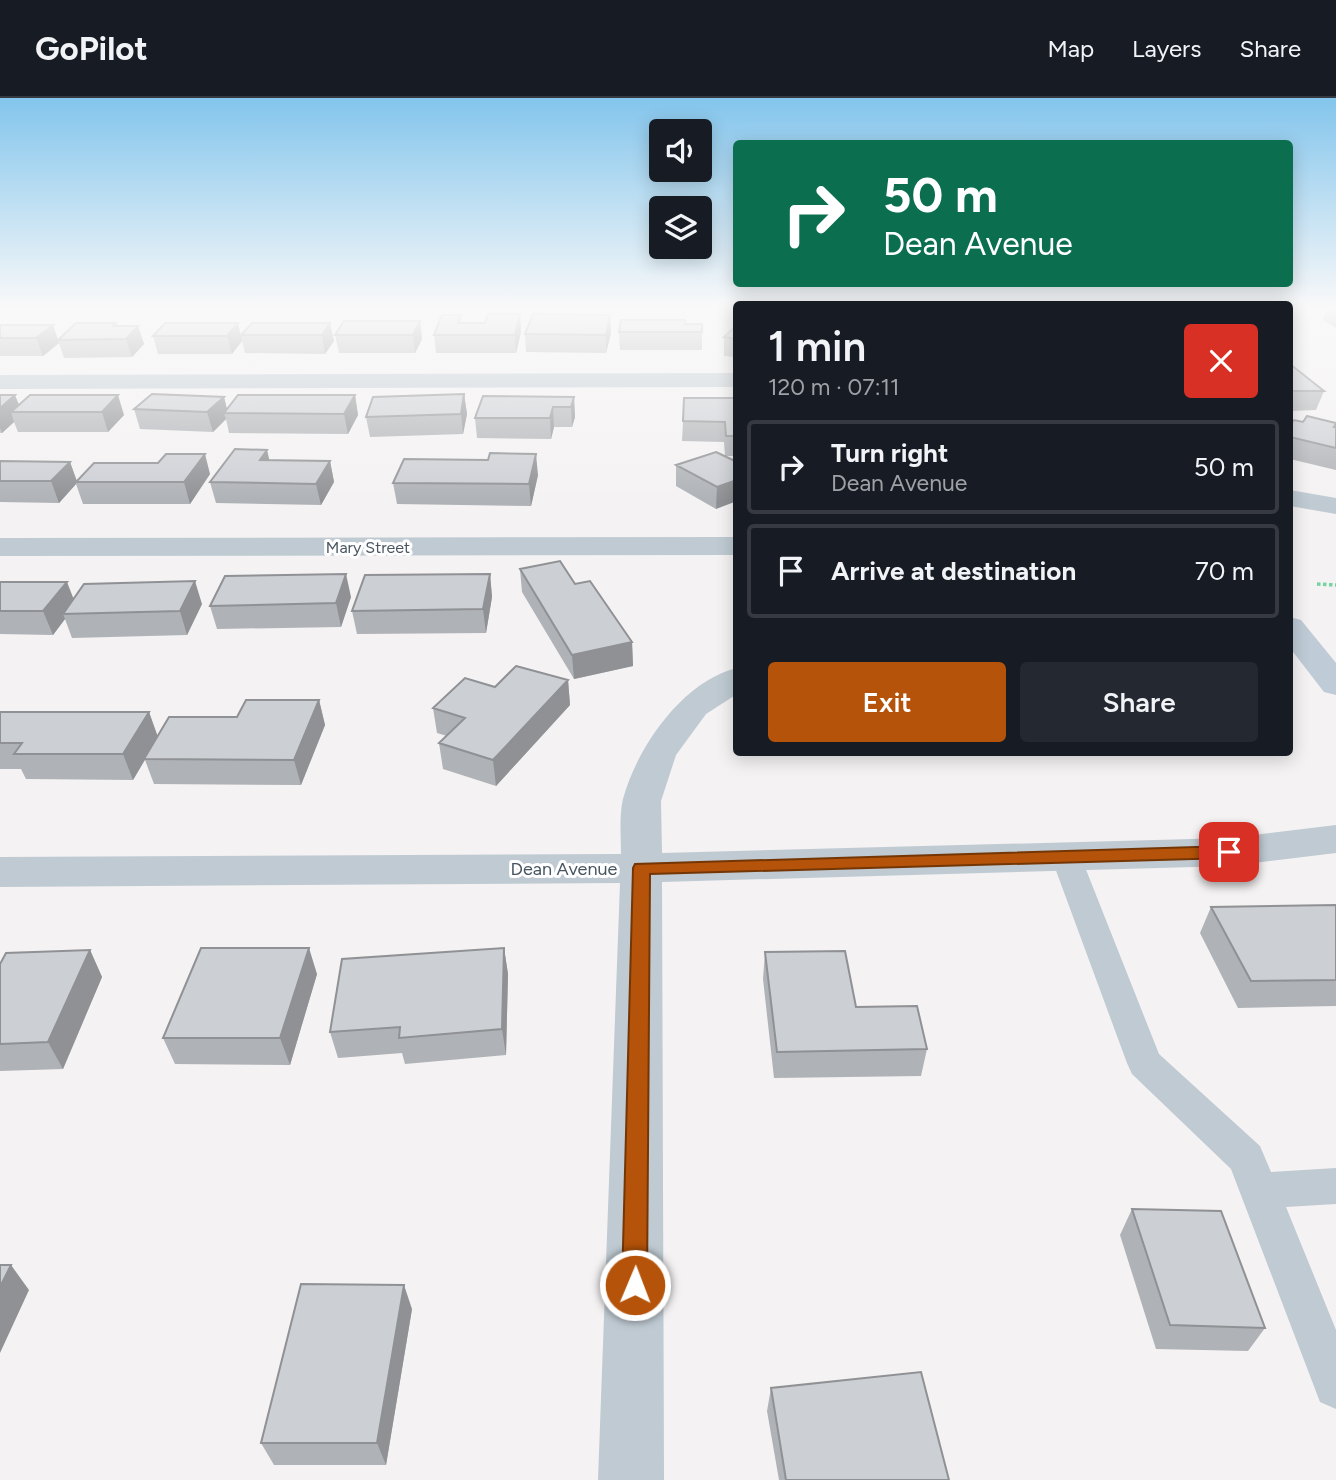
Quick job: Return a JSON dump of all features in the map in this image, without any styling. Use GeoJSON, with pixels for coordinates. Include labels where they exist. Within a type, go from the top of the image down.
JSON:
{"type":"FeatureCollection","features":[{"type":"Feature","properties":{"kind":"main road"},"geometry":{"type":"LineString","coordinates":[[1293,631],[1336,685]]}},
{"type":"Feature","properties":{"kind":"street"},"geometry":{"type":"LineString","coordinates":[[0,382],[733,380]]}},
{"type":"Feature","properties":{"kind":"street"},"geometry":{"type":"LineString","coordinates":[[1293,499],[1336,506]]}},
{"type":"Feature","properties":{"kind":"street","name":"Mary Street"},"geometry":{"type":"LineString","coordinates":[[0,547],[733,546]]}},
{"type":"Feature","properties":{"kind":"street"},"geometry":{"type":"LineString","coordinates":[[631,1480],[642,801],[658,754],[694,708],[733,681]]}},
{"type":"Feature","properties":{"kind":"street","name":"Dean Avenue"},"geometry":{"type":"LineString","coordinates":[[0,872],[641,868],[1229,852],[1336,839]]}},
{"type":"Feature","properties":{"kind":"lane"},"geometry":{"type":"LineString","coordinates":[[1066,857],[1145,1063],[1246,1158],[1336,1386]]}},
{"type":"Feature","properties":{"kind":"lane"},"geometry":{"type":"LineString","coordinates":[[1259,1191],[1336,1186]]}},
{"type":"Feature","properties":{"kind":"path"},"geometry":{"type":"LineString","coordinates":[[1317,584],[1336,584]]}},
{"type":"Feature","properties":{"kind":"building"},"geometry":{"type":"Polygon","coordinates":[[[1293,372],[1301,372],[1324,391],[1293,391],[1293,372]]]}},
{"type":"Feature","properties":{"kind":"building"},"geometry":{"type":"Polygon","coordinates":[[[152,394],[224,397],[207,412],[134,409],[152,394]]]}},
{"type":"Feature","properties":{"kind":"building"},"geometry":{"type":"Polygon","coordinates":[[[464,394],[461,414],[366,417],[373,397],[464,394]]]}},
{"type":"Feature","properties":{"kind":"building"},"geometry":{"type":"Polygon","coordinates":[[[0,395],[15,395],[0,408],[0,395]]]}},
{"type":"Feature","properties":{"kind":"building"},"geometry":{"type":"Polygon","coordinates":[[[30,395],[118,395],[102,412],[11,412],[30,395]]]}},
{"type":"Feature","properties":{"kind":"building"},"geometry":{"type":"Polygon","coordinates":[[[238,395],[355,395],[344,414],[224,413],[238,395]]]}},
{"type":"Feature","properties":{"kind":"building"},"geometry":{"type":"Polygon","coordinates":[[[483,396],[574,397],[571,407],[553,407],[550,418],[475,418],[483,396]]]}},
{"type":"Feature","properties":{"kind":"building"},"geometry":{"type":"Polygon","coordinates":[[[684,398],[733,398],[733,436],[726,436],[725,422],[683,421],[684,398]]]}},
{"type":"Feature","properties":{"kind":"building"},"geometry":{"type":"Polygon","coordinates":[[[1307,416],[1336,423],[1336,448],[1293,438],[1293,421],[1303,422],[1307,416]]]}},
{"type":"Feature","properties":{"kind":"building"},"geometry":{"type":"Polygon","coordinates":[[[235,449],[267,450],[260,460],[330,461],[316,484],[210,482],[235,449]]]}},
{"type":"Feature","properties":{"kind":"building"},"geometry":{"type":"Polygon","coordinates":[[[716,452],[733,460],[733,481],[717,487],[676,465],[716,452]]]}},
{"type":"Feature","properties":{"kind":"building"},"geometry":{"type":"Polygon","coordinates":[[[490,453],[536,454],[529,484],[393,483],[404,459],[488,460],[490,453]]]}},
{"type":"Feature","properties":{"kind":"building"},"geometry":{"type":"Polygon","coordinates":[[[166,454],[205,454],[184,482],[76,482],[94,463],[158,463],[166,454]]]}},
{"type":"Feature","properties":{"kind":"building"},"geometry":{"type":"Polygon","coordinates":[[[0,461],[70,462],[51,481],[0,481],[0,461]]]}},
{"type":"Feature","properties":{"kind":"building"},"geometry":{"type":"Polygon","coordinates":[[[560,561],[575,584],[590,581],[632,642],[572,655],[520,569],[560,561]]]}},
{"type":"Feature","properties":{"kind":"building"},"geometry":{"type":"Polygon","coordinates":[[[346,574],[336,603],[210,606],[225,576],[346,574]]]}},
{"type":"Feature","properties":{"kind":"building"},"geometry":{"type":"Polygon","coordinates":[[[490,574],[483,609],[352,611],[365,575],[490,574]]]}},
{"type":"Feature","properties":{"kind":"building"},"geometry":{"type":"Polygon","coordinates":[[[195,581],[180,611],[63,614],[84,584],[195,581]]]}},
{"type":"Feature","properties":{"kind":"building"},"geometry":{"type":"Polygon","coordinates":[[[0,582],[67,582],[43,611],[0,611],[0,582]]]}},
{"type":"Feature","properties":{"kind":"building"},"geometry":{"type":"Polygon","coordinates":[[[516,666],[568,680],[493,760],[439,743],[465,718],[433,708],[465,678],[495,687],[516,666]]]}},
{"type":"Feature","properties":{"kind":"building"},"geometry":{"type":"Polygon","coordinates":[[[246,700],[319,700],[294,760],[144,759],[169,717],[237,717],[246,700]]]}},
{"type":"Feature","properties":{"kind":"building"},"geometry":{"type":"Polygon","coordinates":[[[0,712],[149,712],[123,754],[14,754],[22,743],[0,743],[0,712]]]}},
{"type":"Feature","properties":{"kind":"building"},"geometry":{"type":"Polygon","coordinates":[[[1336,905],[1336,980],[1251,981],[1211,907],[1336,905]]]}},
{"type":"Feature","properties":{"kind":"building"},"geometry":{"type":"Polygon","coordinates":[[[201,948],[309,948],[280,1038],[163,1038],[201,948]]]}},
{"type":"Feature","properties":{"kind":"building"},"geometry":{"type":"Polygon","coordinates":[[[504,948],[502,1029],[399,1038],[400,1027],[330,1032],[342,959],[504,948]]]}},
{"type":"Feature","properties":{"kind":"building"},"geometry":{"type":"Polygon","coordinates":[[[90,950],[48,1042],[0,1044],[0,964],[6,953],[90,950]]]}},
{"type":"Feature","properties":{"kind":"building"},"geometry":{"type":"Polygon","coordinates":[[[845,951],[856,1007],[917,1006],[927,1049],[777,1052],[765,952],[845,951]]]}},
{"type":"Feature","properties":{"kind":"building"},"geometry":{"type":"Polygon","coordinates":[[[1132,1209],[1221,1211],[1265,1328],[1170,1325],[1132,1209]]]}},
{"type":"Feature","properties":{"kind":"building"},"geometry":{"type":"Polygon","coordinates":[[[0,1265],[11,1265],[0,1287],[0,1265]]]}},
{"type":"Feature","properties":{"kind":"building"},"geometry":{"type":"Polygon","coordinates":[[[301,1284],[404,1285],[377,1443],[261,1443],[301,1284]]]}},
{"type":"Feature","properties":{"kind":"building"},"geometry":{"type":"Polygon","coordinates":[[[921,1372],[949,1480],[786,1480],[771,1388],[921,1372]]]}},
{"type":"Feature","properties":{"kind":"route"},"geometry":{"type":"LineString","coordinates":[[635,1285],[641,868],[1229,852]]}}]}
